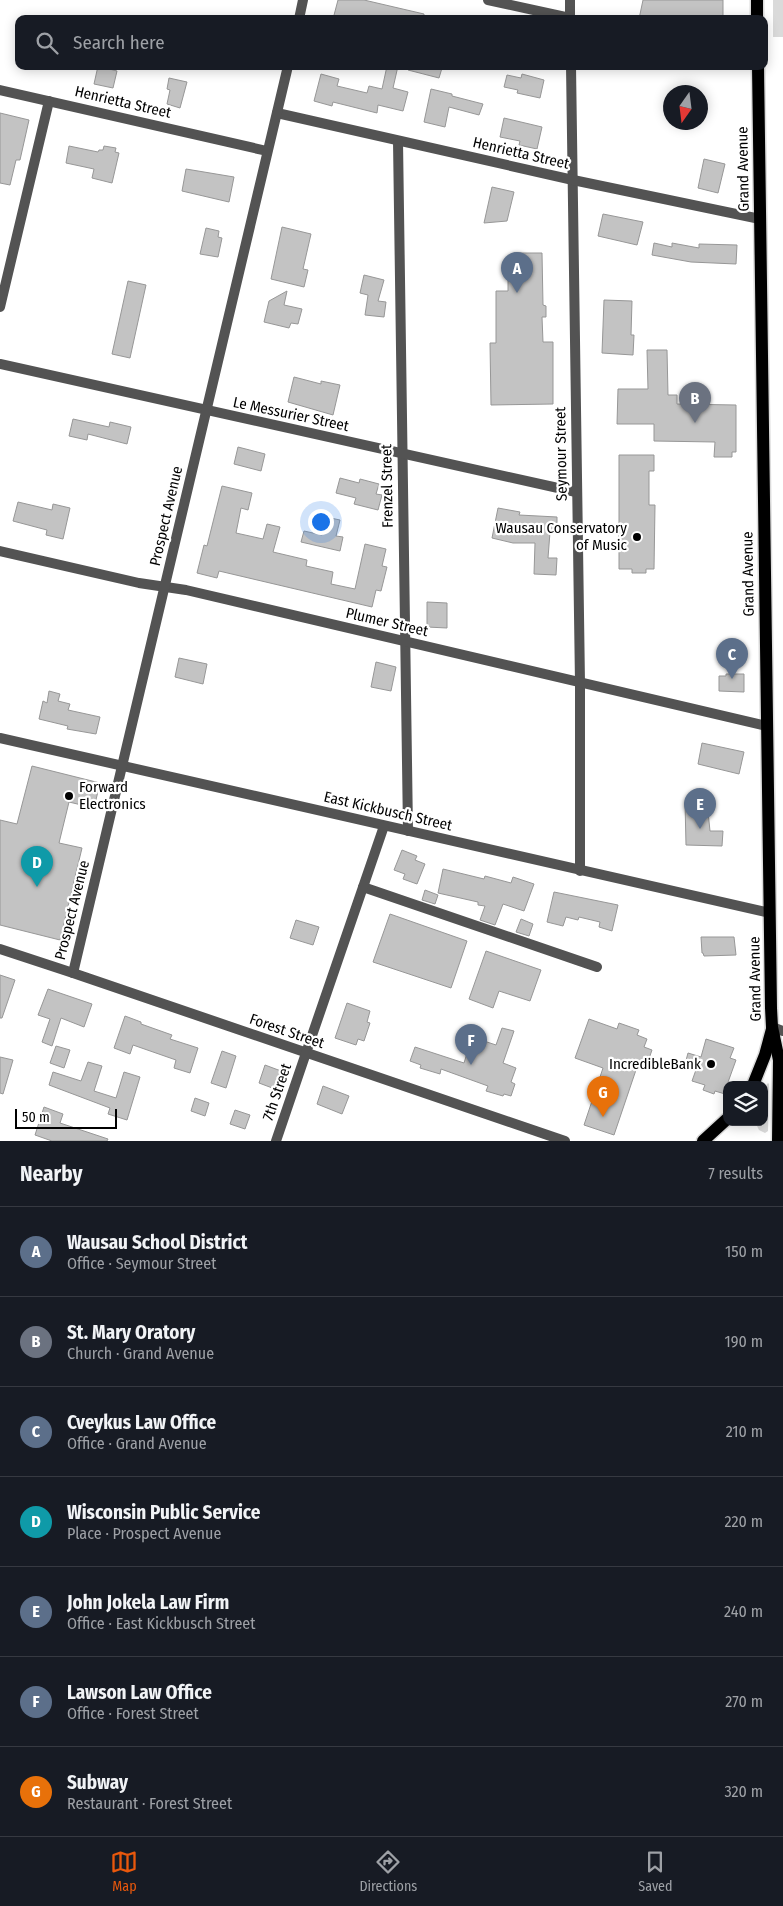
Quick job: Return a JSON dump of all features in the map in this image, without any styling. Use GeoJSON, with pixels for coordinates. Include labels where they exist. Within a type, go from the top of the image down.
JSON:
{"type":"FeatureCollection","features":[{"type":"Feature","properties":{"kind":"main road"},"geometry":{"type":"LineString","coordinates":[[757,0],[757,15]]}},
{"type":"Feature","properties":{"kind":"main road","name":"Grand Avenue"},"geometry":{"type":"LineString","coordinates":[[758,70],[770,913],[778,1029],[778,1141]]}},
{"type":"Feature","properties":{"kind":"main road"},"geometry":{"type":"LineString","coordinates":[[755,1081],[778,1029]]}},
{"type":"Feature","properties":{"kind":"main road"},"geometry":{"type":"LineString","coordinates":[[703,1141],[723,1123]]}},
{"type":"Feature","properties":{"kind":"street"},"geometry":{"type":"LineString","coordinates":[[300,15],[303,0]]}},
{"type":"Feature","properties":{"kind":"street"},"geometry":{"type":"LineString","coordinates":[[488,0],[553,15]]}},
{"type":"Feature","properties":{"kind":"street"},"geometry":{"type":"LineString","coordinates":[[570,0],[570,15]]}},
{"type":"Feature","properties":{"kind":"street","name":"Prospect Avenue"},"geometry":{"type":"LineString","coordinates":[[73,973],[287,70]]}},
{"type":"Feature","properties":{"kind":"street","name":"Seymour Street"},"geometry":{"type":"LineString","coordinates":[[571,70],[580,682],[580,870]]}},
{"type":"Feature","properties":{"kind":"street","name":"Henrietta Street"},"geometry":{"type":"LineString","coordinates":[[0,90],[267,151]]}},
{"type":"Feature","properties":{"kind":"street"},"geometry":{"type":"LineString","coordinates":[[0,307],[49,101]]}},
{"type":"Feature","properties":{"kind":"street","name":"Henrietta Street"},"geometry":{"type":"LineString","coordinates":[[277,113],[573,180],[760,219]]}},
{"type":"Feature","properties":{"kind":"street","name":"Frenzel Street"},"geometry":{"type":"LineString","coordinates":[[398,140],[408,831]]}},
{"type":"Feature","properties":{"kind":"street","name":"Le Messurier Street"},"geometry":{"type":"LineString","coordinates":[[0,364],[576,492]]}},
{"type":"Feature","properties":{"kind":"street","name":"Plumer Street"},"geometry":{"type":"LineString","coordinates":[[0,551],[405,641],[767,726]]}},
{"type":"Feature","properties":{"kind":"street","name":"East Kickbusch Street"},"geometry":{"type":"LineString","coordinates":[[0,738],[770,913]]}},
{"type":"Feature","properties":{"kind":"street","name":"7th Street"},"geometry":{"type":"LineString","coordinates":[[276,1141],[384,826]]}},
{"type":"Feature","properties":{"kind":"street"},"geometry":{"type":"LineString","coordinates":[[363,887],[597,967]]}},
{"type":"Feature","properties":{"kind":"street","name":"Forest Street"},"geometry":{"type":"LineString","coordinates":[[0,949],[565,1141]]}},
{"type":"Feature","properties":{"kind":"shaded area"},"geometry":{"type":"Polygon","coordinates":[[[773,0],[783,0],[783,37],[773,37],[773,0]]]}},
{"type":"Feature","properties":{"kind":"shaded area"},"geometry":{"type":"Polygon","coordinates":[[[768,1083],[769,1084],[768,1131],[765,1133],[759,1130],[757,1126],[768,1126],[768,1083]]]}},
{"type":"Feature","properties":{"kind":"building"},"geometry":{"type":"Polygon","coordinates":[[[338,0],[364,0],[424,14],[424,15],[334,15],[338,0]]]}},
{"type":"Feature","properties":{"kind":"building"},"geometry":{"type":"Polygon","coordinates":[[[643,0],[723,0],[723,15],[640,15],[643,0]]]}},
{"type":"Feature","properties":{"kind":"building"},"geometry":{"type":"Polygon","coordinates":[[[97,70],[117,71],[113,88],[94,84],[97,70]]]}},
{"type":"Feature","properties":{"kind":"building"},"geometry":{"type":"Polygon","coordinates":[[[386,70],[397,70],[393,88],[408,92],[403,111],[378,105],[377,113],[333,102],[332,106],[314,101],[321,74],[339,79],[337,86],[367,93],[369,86],[382,89],[386,70]]]}},
{"type":"Feature","properties":{"kind":"building"},"geometry":{"type":"Polygon","coordinates":[[[408,70],[441,70],[439,78],[408,70]]]}},
{"type":"Feature","properties":{"kind":"building"},"geometry":{"type":"Polygon","coordinates":[[[522,74],[544,80],[540,98],[517,93],[518,90],[504,87],[507,75],[521,78],[522,74]]]}},
{"type":"Feature","properties":{"kind":"building"},"geometry":{"type":"Polygon","coordinates":[[[169,78],[187,82],[180,108],[167,104],[170,90],[167,89],[169,78]]]}},
{"type":"Feature","properties":{"kind":"building"},"geometry":{"type":"Polygon","coordinates":[[[431,89],[483,104],[479,115],[449,107],[445,127],[424,122],[431,89]]]}},
{"type":"Feature","properties":{"kind":"building"},"geometry":{"type":"Polygon","coordinates":[[[0,113],[29,120],[20,160],[16,160],[10,185],[0,183],[0,113]]]}},
{"type":"Feature","properties":{"kind":"building"},"geometry":{"type":"Polygon","coordinates":[[[504,118],[542,127],[537,149],[519,145],[520,141],[500,137],[504,118]]]}},
{"type":"Feature","properties":{"kind":"building"},"geometry":{"type":"Polygon","coordinates":[[[69,146],[98,152],[103,150],[104,146],[116,148],[115,152],[119,153],[112,183],[92,178],[94,169],[66,163],[69,146]]]}},
{"type":"Feature","properties":{"kind":"building"},"geometry":{"type":"Polygon","coordinates":[[[704,159],[725,164],[718,193],[698,188],[704,159]]]}},
{"type":"Feature","properties":{"kind":"building"},"geometry":{"type":"Polygon","coordinates":[[[186,169],[234,177],[229,202],[182,191],[186,169]]]}},
{"type":"Feature","properties":{"kind":"building"},"geometry":{"type":"Polygon","coordinates":[[[492,187],[514,192],[507,221],[484,223],[492,187]]]}},
{"type":"Feature","properties":{"kind":"building"},"geometry":{"type":"Polygon","coordinates":[[[603,214],[643,222],[637,245],[598,236],[603,214]]]}},
{"type":"Feature","properties":{"kind":"building"},"geometry":{"type":"Polygon","coordinates":[[[282,227],[311,234],[303,269],[308,270],[304,287],[271,279],[282,227]]]}},
{"type":"Feature","properties":{"kind":"building"},"geometry":{"type":"Polygon","coordinates":[[[206,228],[219,231],[218,237],[222,238],[218,257],[200,254],[206,228]]]}},
{"type":"Feature","properties":{"kind":"building"},"geometry":{"type":"Polygon","coordinates":[[[654,243],[672,247],[672,243],[699,248],[699,244],[737,245],[736,264],[691,262],[652,255],[654,243]]]}},
{"type":"Feature","properties":{"kind":"building"},"geometry":{"type":"Polygon","coordinates":[[[514,253],[542,253],[543,305],[546,306],[546,317],[542,317],[543,342],[553,342],[553,404],[491,405],[490,343],[496,343],[496,291],[508,291],[508,268],[514,268],[514,253]]]}},
{"type":"Feature","properties":{"kind":"building"},"geometry":{"type":"Polygon","coordinates":[[[364,275],[384,280],[378,301],[386,302],[384,317],[365,315],[368,295],[360,293],[364,275]]]}},
{"type":"Feature","properties":{"kind":"building"},"geometry":{"type":"Polygon","coordinates":[[[128,281],[146,285],[130,358],[112,354],[128,281]]]}},
{"type":"Feature","properties":{"kind":"building"},"geometry":{"type":"Polygon","coordinates":[[[287,291],[284,305],[302,309],[298,324],[291,323],[289,328],[264,322],[269,301],[287,291]]]}},
{"type":"Feature","properties":{"kind":"building"},"geometry":{"type":"Polygon","coordinates":[[[604,300],[632,301],[631,335],[634,335],[633,355],[602,353],[604,300]]]}},
{"type":"Feature","properties":{"kind":"building"},"geometry":{"type":"Polygon","coordinates":[[[647,350],[667,350],[668,395],[677,395],[677,404],[736,405],[736,452],[732,452],[732,457],[714,457],[715,442],[654,441],[654,424],[617,424],[618,389],[648,389],[647,350]]]}},
{"type":"Feature","properties":{"kind":"building"},"geometry":{"type":"Polygon","coordinates":[[[294,377],[321,384],[321,381],[340,385],[333,415],[288,402],[294,377]]]}},
{"type":"Feature","properties":{"kind":"building"},"geometry":{"type":"Polygon","coordinates":[[[73,419],[109,427],[110,422],[131,427],[127,444],[88,434],[87,440],[69,436],[73,419]]]}},
{"type":"Feature","properties":{"kind":"building"},"geometry":{"type":"Polygon","coordinates":[[[238,447],[265,454],[261,471],[234,464],[238,447]]]}},
{"type":"Feature","properties":{"kind":"building","name":"Wausau Conservatory of Music"},"geometry":{"type":"Polygon","coordinates":[[[619,455],[654,455],[654,471],[649,471],[649,505],[655,505],[654,569],[646,569],[646,573],[632,573],[632,569],[619,569],[619,455]]]}},
{"type":"Feature","properties":{"kind":"building"},"geometry":{"type":"Polygon","coordinates":[[[340,478],[359,483],[360,479],[379,484],[376,494],[382,495],[378,510],[354,504],[356,498],[336,493],[340,478]]]}},
{"type":"Feature","properties":{"kind":"building"},"geometry":{"type":"Polygon","coordinates":[[[222,486],[252,493],[248,510],[241,508],[236,533],[263,539],[267,524],[280,527],[273,552],[307,560],[306,566],[333,572],[331,584],[355,589],[365,544],[386,549],[382,566],[387,567],[381,591],[376,590],[372,607],[219,571],[217,578],[197,573],[204,545],[207,546],[222,486]]]}},
{"type":"Feature","properties":{"kind":"building"},"geometry":{"type":"Polygon","coordinates":[[[18,502],[52,510],[53,504],[70,508],[63,539],[46,535],[47,530],[13,521],[18,502]]]}},
{"type":"Feature","properties":{"kind":"building"},"geometry":{"type":"Polygon","coordinates":[[[498,508],[520,512],[519,515],[557,517],[557,533],[550,532],[548,558],[557,558],[556,575],[534,574],[535,543],[513,543],[492,538],[498,508]]]}},
{"type":"Feature","properties":{"kind":"building"},"geometry":{"type":"Polygon","coordinates":[[[326,517],[340,520],[336,536],[343,537],[340,551],[301,542],[304,531],[322,535],[326,517]]]}},
{"type":"Feature","properties":{"kind":"building"},"geometry":{"type":"Polygon","coordinates":[[[427,602],[447,603],[447,628],[427,627],[427,602]]]}},
{"type":"Feature","properties":{"kind":"building"},"geometry":{"type":"Polygon","coordinates":[[[179,658],[207,664],[203,684],[175,677],[179,658]]]}},
{"type":"Feature","properties":{"kind":"building"},"geometry":{"type":"Polygon","coordinates":[[[376,662],[396,667],[391,691],[371,687],[376,662]]]}},
{"type":"Feature","properties":{"kind":"building"},"geometry":{"type":"Polygon","coordinates":[[[726,674],[744,674],[744,692],[719,691],[719,676],[726,676],[726,674]]]}},
{"type":"Feature","properties":{"kind":"building"},"geometry":{"type":"Polygon","coordinates":[[[49,691],[60,694],[58,701],[70,704],[68,710],[100,717],[96,734],[67,729],[68,726],[39,719],[43,701],[47,703],[49,691]]]}},
{"type":"Feature","properties":{"kind":"building"},"geometry":{"type":"Polygon","coordinates":[[[702,743],[744,752],[739,774],[698,764],[702,743]]]}},
{"type":"Feature","properties":{"kind":"building"},"geometry":{"type":"Polygon","coordinates":[[[32,766],[100,783],[94,808],[69,802],[59,843],[82,848],[60,940],[0,925],[0,820],[17,824],[32,766]]]}},
{"type":"Feature","properties":{"kind":"building"},"geometry":{"type":"Polygon","coordinates":[[[685,802],[707,802],[710,831],[723,831],[722,846],[686,845],[685,802]]]}},
{"type":"Feature","properties":{"kind":"building"},"geometry":{"type":"Polygon","coordinates":[[[402,850],[417,856],[415,860],[425,864],[417,884],[403,879],[405,874],[394,870],[402,850]]]}},
{"type":"Feature","properties":{"kind":"building"},"geometry":{"type":"Polygon","coordinates":[[[443,869],[484,879],[485,876],[511,883],[513,877],[534,884],[524,911],[503,904],[495,925],[480,920],[485,906],[478,905],[478,902],[438,893],[443,869]]]}},
{"type":"Feature","properties":{"kind":"building"},"geometry":{"type":"Polygon","coordinates":[[[425,890],[438,895],[435,904],[422,900],[425,890]]]}},
{"type":"Feature","properties":{"kind":"building"},"geometry":{"type":"Polygon","coordinates":[[[554,892],[618,905],[612,931],[599,927],[600,922],[579,917],[578,920],[566,917],[563,926],[547,922],[554,892]]]}},
{"type":"Feature","properties":{"kind":"building"},"geometry":{"type":"Polygon","coordinates":[[[390,914],[467,941],[451,988],[373,962],[390,914]]]}},
{"type":"Feature","properties":{"kind":"building"},"geometry":{"type":"Polygon","coordinates":[[[521,919],[533,924],[529,936],[516,932],[521,919]]]}},
{"type":"Feature","properties":{"kind":"building"},"geometry":{"type":"Polygon","coordinates":[[[296,920],[319,927],[313,945],[290,938],[296,920]]]}},
{"type":"Feature","properties":{"kind":"building"},"geometry":{"type":"Polygon","coordinates":[[[701,937],[734,937],[736,955],[704,956],[702,953],[701,937]]]}},
{"type":"Feature","properties":{"kind":"building"},"geometry":{"type":"Polygon","coordinates":[[[486,951],[541,970],[530,1001],[499,991],[493,1008],[469,999],[486,951]]]}},
{"type":"Feature","properties":{"kind":"building"},"geometry":{"type":"Polygon","coordinates":[[[0,975],[15,980],[2,1018],[0,1018],[0,975]]]}},
{"type":"Feature","properties":{"kind":"building"},"geometry":{"type":"Polygon","coordinates":[[[48,989],[92,1004],[84,1027],[61,1018],[52,1046],[42,1042],[50,1019],[38,1015],[48,989]]]}},
{"type":"Feature","properties":{"kind":"building"},"geometry":{"type":"Polygon","coordinates":[[[347,1003],[370,1011],[367,1022],[370,1023],[364,1041],[358,1039],[356,1045],[335,1038],[347,1003]]]}},
{"type":"Feature","properties":{"kind":"building"},"geometry":{"type":"Polygon","coordinates":[[[125,1016],[172,1035],[170,1039],[198,1048],[190,1073],[174,1068],[176,1060],[133,1045],[130,1054],[114,1048],[125,1016]]]}},
{"type":"Feature","properties":{"kind":"building"},"geometry":{"type":"Polygon","coordinates":[[[589,1019],[617,1029],[619,1023],[639,1030],[637,1035],[647,1039],[644,1047],[652,1050],[646,1067],[638,1064],[614,1135],[584,1125],[603,1068],[575,1058],[589,1019]]]}},
{"type":"Feature","properties":{"kind":"building"},"geometry":{"type":"Polygon","coordinates":[[[502,1028],[514,1031],[503,1063],[516,1068],[511,1082],[515,1084],[511,1096],[504,1094],[503,1096],[486,1091],[488,1086],[441,1069],[440,1074],[420,1068],[421,1065],[410,1061],[415,1047],[464,1063],[472,1037],[496,1045],[502,1028]]]}},
{"type":"Feature","properties":{"kind":"building","name":"IncredibleBank"},"geometry":{"type":"Polygon","coordinates":[[[706,1039],[734,1048],[730,1058],[736,1060],[728,1081],[723,1081],[723,1093],[715,1091],[714,1094],[703,1090],[705,1085],[692,1081],[697,1067],[685,1064],[688,1053],[701,1057],[706,1039]]]}},
{"type":"Feature","properties":{"kind":"building"},"geometry":{"type":"Polygon","coordinates":[[[56,1046],[70,1050],[64,1068],[50,1063],[56,1046]]]}},
{"type":"Feature","properties":{"kind":"building"},"geometry":{"type":"Polygon","coordinates":[[[222,1051],[236,1056],[226,1088],[211,1083],[222,1051]]]}},
{"type":"Feature","properties":{"kind":"building"},"geometry":{"type":"Polygon","coordinates":[[[0,1057],[13,1060],[3,1094],[0,1093],[0,1057]]]}},
{"type":"Feature","properties":{"kind":"building"},"geometry":{"type":"Polygon","coordinates":[[[88,1062],[102,1066],[94,1091],[116,1098],[124,1072],[140,1077],[127,1120],[108,1114],[110,1108],[49,1085],[53,1072],[81,1081],[88,1062]]]}},
{"type":"Feature","properties":{"kind":"building"},"geometry":{"type":"Polygon","coordinates":[[[265,1065],[281,1071],[275,1089],[259,1083],[265,1065]]]}},
{"type":"Feature","properties":{"kind":"building"},"geometry":{"type":"Polygon","coordinates":[[[323,1086],[349,1096],[342,1114],[317,1104],[323,1086]]]}},
{"type":"Feature","properties":{"kind":"building"},"geometry":{"type":"Polygon","coordinates":[[[195,1098],[209,1103],[205,1116],[191,1111],[195,1098]]]}},
{"type":"Feature","properties":{"kind":"building"},"geometry":{"type":"Polygon","coordinates":[[[44,1107],[63,1114],[60,1123],[108,1139],[107,1141],[52,1141],[35,1135],[44,1107]]]}},
{"type":"Feature","properties":{"kind":"building"},"geometry":{"type":"Polygon","coordinates":[[[235,1110],[250,1115],[245,1129],[230,1124],[235,1110]]]}},
{"type":"Feature","properties":{"kind":"place","name":"Wausau School District"},"geometry":{"type":"Point","coordinates":[517,293]}},
{"type":"Feature","properties":{"kind":"place","name":"St. Mary Oratory"},"geometry":{"type":"Point","coordinates":[695,423]}},
{"type":"Feature","properties":{"kind":"place","name":"Wausau Conservatory of Music"},"geometry":{"type":"Point","coordinates":[637,537]}},
{"type":"Feature","properties":{"kind":"place","name":"Cveykus Law Office"},"geometry":{"type":"Point","coordinates":[732,679]}},
{"type":"Feature","properties":{"kind":"place","name":"Forward Electronics"},"geometry":{"type":"Point","coordinates":[69,796]}},
{"type":"Feature","properties":{"kind":"place","name":"John Jokela Law Firm"},"geometry":{"type":"Point","coordinates":[700,829]}},
{"type":"Feature","properties":{"kind":"place","name":"Wisconsin Public Service"},"geometry":{"type":"Point","coordinates":[37,887]}},
{"type":"Feature","properties":{"kind":"place","name":"IncredibleBank"},"geometry":{"type":"Point","coordinates":[711,1064]}},
{"type":"Feature","properties":{"kind":"place","name":"Lawson Law Office"},"geometry":{"type":"Point","coordinates":[471,1065]}},
{"type":"Feature","properties":{"kind":"place","name":"Subway"},"geometry":{"type":"Point","coordinates":[603,1117]}}]}
